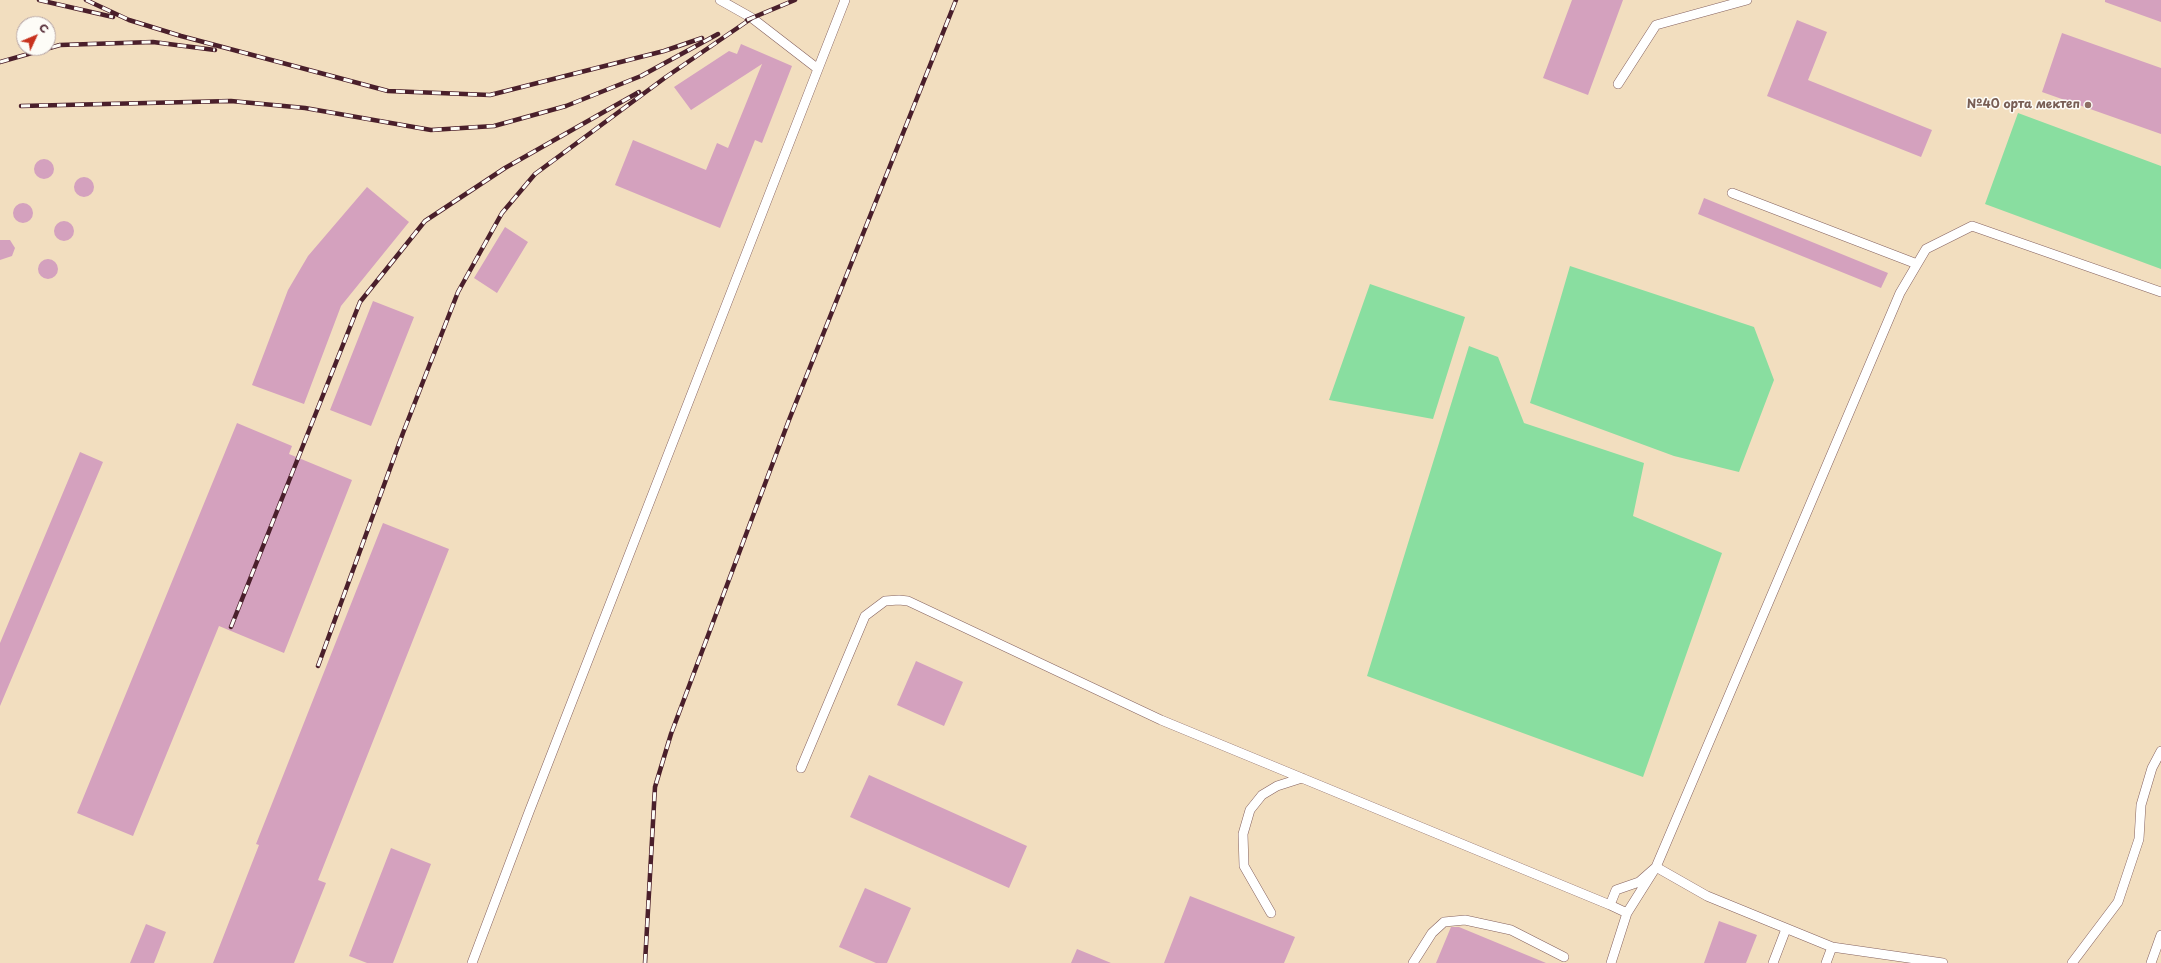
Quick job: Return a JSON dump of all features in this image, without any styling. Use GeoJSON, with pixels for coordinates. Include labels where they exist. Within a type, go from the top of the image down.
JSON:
{"type":"FeatureCollection","features":[{"type":"Feature","properties":{"kind":"lane"},"geometry":{"type":"LineString","coordinates":[[720,0],[752,18],[818,70]]}},
{"type":"Feature","properties":{"kind":"lane"},"geometry":{"type":"LineString","coordinates":[[472,963],[531,804],[845,0]]}},
{"type":"Feature","properties":{"kind":"lane"},"geometry":{"type":"LineString","coordinates":[[1618,84],[1656,24],[1747,0]]}},
{"type":"Feature","properties":{"kind":"lane"},"geometry":{"type":"LineString","coordinates":[[1732,193],[1917,264]]}},
{"type":"Feature","properties":{"kind":"lane"},"geometry":{"type":"LineString","coordinates":[[1611,963],[1627,913],[1656,867],[1900,293],[1926,249],[1972,226],[2161,292]]}},
{"type":"Feature","properties":{"kind":"lane"},"geometry":{"type":"LineString","coordinates":[[801,768],[865,616],[884,601],[908,601],[1161,720],[1627,913]]}},
{"type":"Feature","properties":{"kind":"lane"},"geometry":{"type":"LineString","coordinates":[[2072,963],[2118,902],[2139,839],[2141,805],[2152,768],[2161,752]]}},
{"type":"Feature","properties":{"kind":"lane"},"geometry":{"type":"LineString","coordinates":[[1271,913],[1244,866],[1243,834],[1250,810],[1262,795],[1277,786],[1302,778]]}},
{"type":"Feature","properties":{"kind":"lane"},"geometry":{"type":"LineString","coordinates":[[1610,905],[1616,890],[1639,882],[1656,867]]}},
{"type":"Feature","properties":{"kind":"lane"},"geometry":{"type":"LineString","coordinates":[[1656,867],[1708,896],[1832,947],[1943,963]]}},
{"type":"Feature","properties":{"kind":"lane"},"geometry":{"type":"LineString","coordinates":[[1413,963],[1432,933],[1444,922],[1465,920],[1510,930],[1564,957]]}},
{"type":"Feature","properties":{"kind":"lane"},"geometry":{"type":"LineString","coordinates":[[1773,963],[1786,929]]}},
{"type":"Feature","properties":{"kind":"lane"},"geometry":{"type":"LineString","coordinates":[[2150,963],[2161,935]]}},
{"type":"Feature","properties":{"kind":"lane"},"geometry":{"type":"LineString","coordinates":[[1826,963],[1832,947]]}},
{"type":"Feature","properties":{"kind":"green space"},"geometry":{"type":"Polygon","coordinates":[[[2018,113],[2161,166],[2161,269],[1985,204],[2018,113]]]}},
{"type":"Feature","properties":{"kind":"green space"},"geometry":{"type":"Polygon","coordinates":[[[1570,266],[1754,327],[1774,380],[1739,472],[1674,456],[1530,403],[1570,266]]]}},
{"type":"Feature","properties":{"kind":"green space"},"geometry":{"type":"Polygon","coordinates":[[[1370,284],[1465,317],[1433,419],[1329,400],[1370,284]]]}},
{"type":"Feature","properties":{"kind":"green space"},"geometry":{"type":"Polygon","coordinates":[[[1469,346],[1498,357],[1524,423],[1644,463],[1633,516],[1722,553],[1643,777],[1367,676],[1469,346]]]}},
{"type":"Feature","properties":{"kind":"building"},"geometry":{"type":"Polygon","coordinates":[[[1572,0],[1623,0],[1588,95],[1543,78],[1572,0]]]}},
{"type":"Feature","properties":{"kind":"building"},"geometry":{"type":"Polygon","coordinates":[[[2105,0],[2161,0],[2161,22],[2105,2],[2105,0]]]}},
{"type":"Feature","properties":{"kind":"building"},"geometry":{"type":"Polygon","coordinates":[[[1797,20],[1827,32],[1808,80],[1932,130],[1921,157],[1767,96],[1797,20]]]}},
{"type":"Feature","properties":{"kind":"building"},"geometry":{"type":"Polygon","coordinates":[[[2062,33],[2161,68],[2161,134],[2042,92],[2062,33]]]}},
{"type":"Feature","properties":{"kind":"building"},"geometry":{"type":"Polygon","coordinates":[[[741,44],[792,66],[762,143],[755,140],[720,228],[615,185],[633,140],[706,170],[717,143],[728,148],[762,64],[691,110],[674,87],[729,51],[737,54],[741,44]]]}},
{"type":"Feature","properties":{"kind":"building"},"geometry":{"type":"Polygon","coordinates":[[[44,159],[51,162],[54,169],[51,176],[44,179],[37,176],[34,169],[37,162],[44,159]]]}},
{"type":"Feature","properties":{"kind":"building"},"geometry":{"type":"Polygon","coordinates":[[[84,177],[91,180],[94,187],[91,194],[84,197],[77,194],[74,187],[77,180],[84,177]]]}},
{"type":"Feature","properties":{"kind":"building"},"geometry":{"type":"Polygon","coordinates":[[[367,187],[409,222],[341,306],[304,404],[252,385],[288,290],[308,256],[367,187]]]}},
{"type":"Feature","properties":{"kind":"building"},"geometry":{"type":"Polygon","coordinates":[[[1704,198],[1888,273],[1881,288],[1698,214],[1704,198]]]}},
{"type":"Feature","properties":{"kind":"building"},"geometry":{"type":"Polygon","coordinates":[[[23,203],[30,206],[33,213],[30,220],[23,223],[16,220],[13,213],[16,206],[23,203]]]}},
{"type":"Feature","properties":{"kind":"building"},"geometry":{"type":"Polygon","coordinates":[[[64,221],[71,224],[74,231],[71,238],[64,241],[57,238],[54,231],[57,224],[64,221]]]}},
{"type":"Feature","properties":{"kind":"building"},"geometry":{"type":"Polygon","coordinates":[[[505,227],[528,242],[497,293],[474,278],[505,227]]]}},
{"type":"Feature","properties":{"kind":"building"},"geometry":{"type":"Polygon","coordinates":[[[0,240],[10,240],[15,248],[12,256],[0,260],[0,240]]]}},
{"type":"Feature","properties":{"kind":"building"},"geometry":{"type":"Polygon","coordinates":[[[48,259],[55,262],[58,269],[55,276],[48,279],[41,276],[38,269],[41,262],[48,259]]]}},
{"type":"Feature","properties":{"kind":"building"},"geometry":{"type":"Polygon","coordinates":[[[373,301],[414,317],[371,426],[330,410],[373,301]]]}},
{"type":"Feature","properties":{"kind":"building"},"geometry":{"type":"Polygon","coordinates":[[[237,423],[292,446],[289,454],[352,480],[284,653],[219,626],[133,836],[77,813],[237,423]]]}},
{"type":"Feature","properties":{"kind":"building"},"geometry":{"type":"Polygon","coordinates":[[[80,452],[103,462],[0,706],[0,643],[80,452]]]}},
{"type":"Feature","properties":{"kind":"building"},"geometry":{"type":"Polygon","coordinates":[[[383,523],[449,549],[318,880],[326,883],[294,963],[213,963],[259,845],[256,844],[383,523]]]}},
{"type":"Feature","properties":{"kind":"building"},"geometry":{"type":"Polygon","coordinates":[[[916,661],[963,682],[944,726],[897,705],[916,661]]]}},
{"type":"Feature","properties":{"kind":"building"},"geometry":{"type":"Polygon","coordinates":[[[869,775],[1027,846],[1009,888],[850,817],[869,775]]]}},
{"type":"Feature","properties":{"kind":"building"},"geometry":{"type":"Polygon","coordinates":[[[391,848],[431,864],[393,963],[367,963],[349,956],[391,848]]]}},
{"type":"Feature","properties":{"kind":"building"},"geometry":{"type":"Polygon","coordinates":[[[865,888],[911,908],[887,963],[876,963],[839,947],[865,888]]]}},
{"type":"Feature","properties":{"kind":"building"},"geometry":{"type":"Polygon","coordinates":[[[1190,896],[1295,937],[1284,963],[1164,963],[1190,896]]]}},
{"type":"Feature","properties":{"kind":"building"},"geometry":{"type":"Polygon","coordinates":[[[1719,921],[1757,935],[1746,963],[1704,963],[1719,921]]]}},
{"type":"Feature","properties":{"kind":"building"},"geometry":{"type":"Polygon","coordinates":[[[146,924],[166,932],[154,963],[130,963],[146,924]]]}},
{"type":"Feature","properties":{"kind":"building"},"geometry":{"type":"Polygon","coordinates":[[[1451,927],[1459,927],[1546,963],[1436,963],[1451,927]]]}},
{"type":"Feature","properties":{"kind":"building"},"geometry":{"type":"Polygon","coordinates":[[[1077,949],[1111,963],[1071,963],[1077,949]]]}},
{"type":"Feature","properties":{"kind":"railway"},"geometry":{"type":"LineString","coordinates":[[39,0],[113,17]]}},
{"type":"Feature","properties":{"kind":"railway"},"geometry":{"type":"LineString","coordinates":[[86,0],[129,20],[181,36],[388,91],[490,95],[664,51],[702,38]]}},
{"type":"Feature","properties":{"kind":"railway"},"geometry":{"type":"LineString","coordinates":[[747,20],[795,0]]}},
{"type":"Feature","properties":{"kind":"railway"},"geometry":{"type":"LineString","coordinates":[[645,963],[655,787],[671,734],[789,420],[956,0]]}},
{"type":"Feature","properties":{"kind":"railway"},"geometry":{"type":"LineString","coordinates":[[318,666],[403,433],[458,292],[502,213],[535,174],[666,77],[752,18]]}},
{"type":"Feature","properties":{"kind":"railway"},"geometry":{"type":"LineString","coordinates":[[21,106],[231,101],[305,108],[431,130],[494,126],[566,106],[641,76],[718,34]]}},
{"type":"Feature","properties":{"kind":"railway"},"geometry":{"type":"LineString","coordinates":[[0,62],[60,45],[153,42],[215,50]]}},
{"type":"Feature","properties":{"kind":"railway"},"geometry":{"type":"LineString","coordinates":[[231,627],[360,302],[425,221],[505,168],[639,92]]}},
{"type":"Feature","properties":{"kind":"place","name":"№40 орта мектеп"},"geometry":{"type":"Point","coordinates":[2088,105]}}]}
